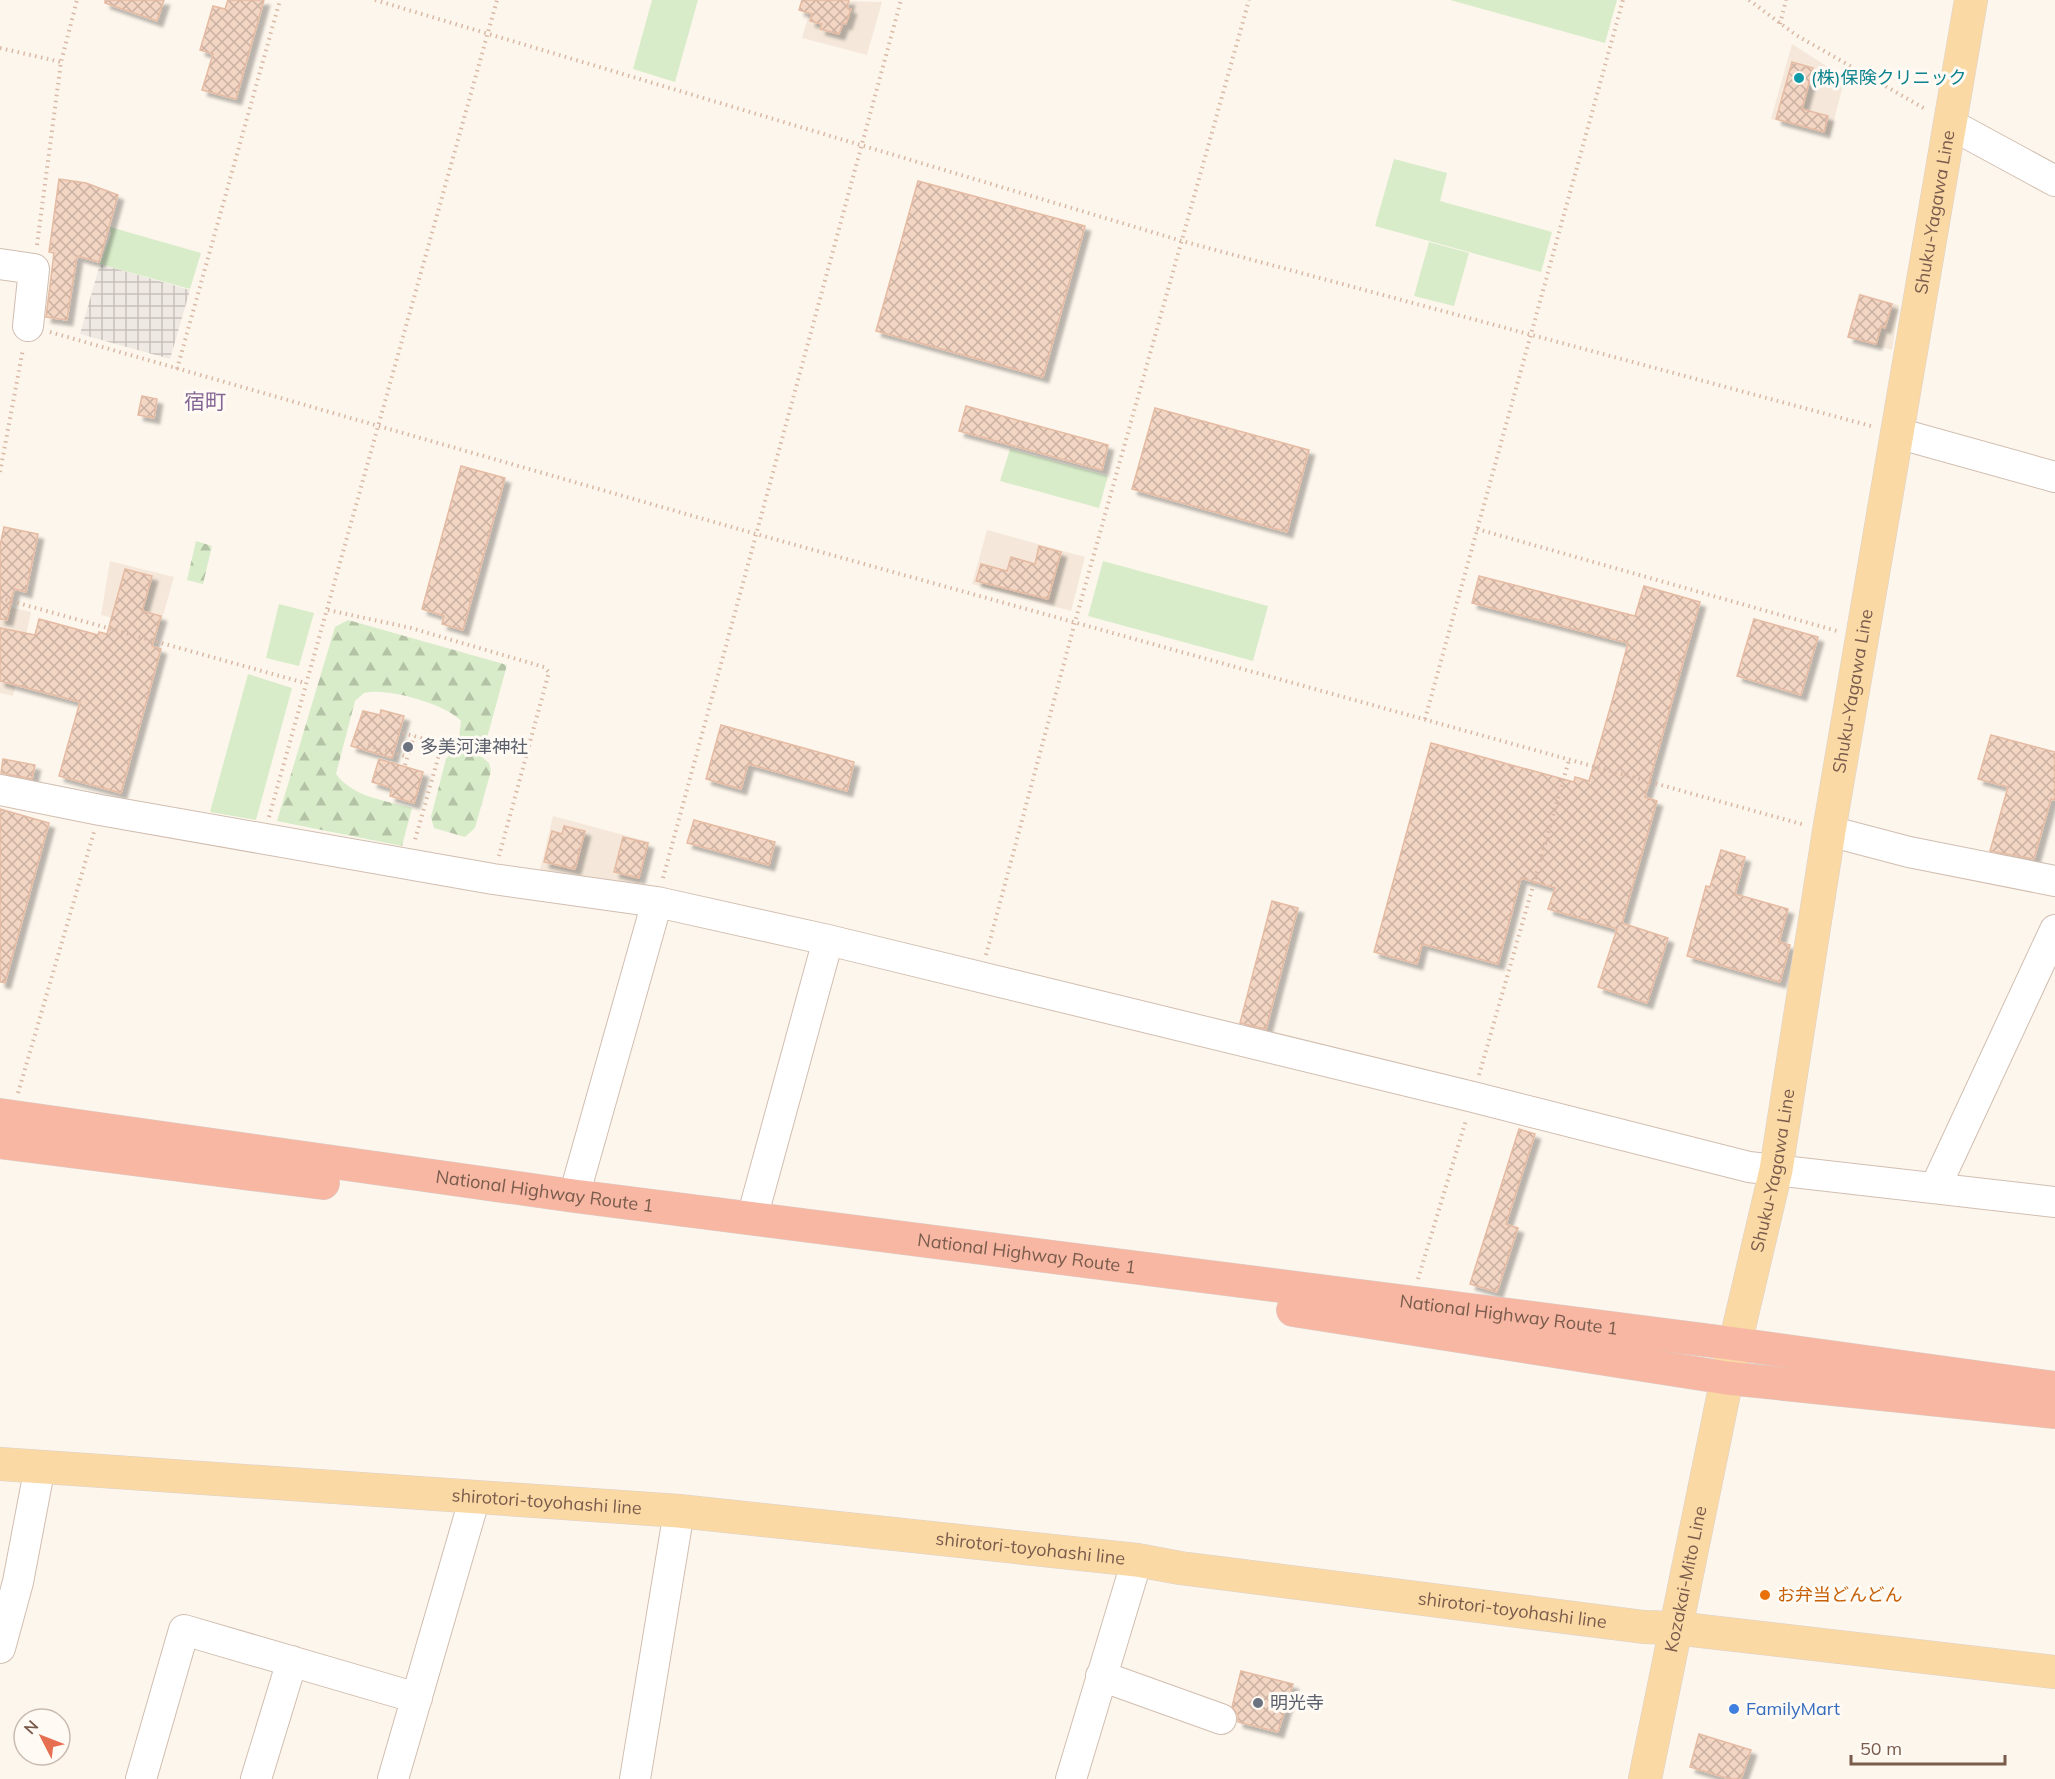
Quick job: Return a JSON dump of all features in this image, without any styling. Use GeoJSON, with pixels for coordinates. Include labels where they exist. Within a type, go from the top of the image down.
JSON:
{"type":"FeatureCollection","features":[{"type":"Feature","properties":{"kind":"highway","name":"National Highway Route 1"},"geometry":{"type":"LineString","coordinates":[[4,1124],[1736,1344],[2055,1388]]}},
{"type":"Feature","properties":{"kind":"highway","name":"National Highway Route 1"},"geometry":{"type":"LineString","coordinates":[[4,1124],[1266,1305],[1726,1378],[2055,1412]]}},
{"type":"Feature","properties":{"kind":"main road","name":"Shuku-Yagawa Line"},"geometry":{"type":"LineString","coordinates":[[1726,1378],[1776,1170],[1829,831],[1971,0]]}},
{"type":"Feature","properties":{"kind":"main road","name":"Kozakai-Mito Line"},"geometry":{"type":"LineString","coordinates":[[1648,1778],[1675,1628],[1726,1378]]}},
{"type":"Feature","properties":{"kind":"main road","name":"shirotori-toyohashi line"},"geometry":{"type":"LineString","coordinates":[[0,1464],[679,1511],[1137,1560],[1180,1568],[1644,1627],[1675,1628],[2055,1672]]}},
{"type":"Feature","properties":{"kind":"street"},"geometry":{"type":"LineString","coordinates":[[1950,124],[2055,181]]}},
{"type":"Feature","properties":{"kind":"street"},"geometry":{"type":"LineString","coordinates":[[0,264],[34,269],[28,326]]}},
{"type":"Feature","properties":{"kind":"street"},"geometry":{"type":"LineString","coordinates":[[1897,433],[2053,468]]}},
{"type":"Feature","properties":{"kind":"street"},"geometry":{"type":"LineString","coordinates":[[0,790],[100,810],[493,879],[657,902],[828,940],[980,979],[1473,1097],[1749,1167],[2055,1202]]}},
{"type":"Feature","properties":{"kind":"street"},"geometry":{"type":"LineString","coordinates":[[1829,831],[1909,852],[2055,881]]}},
{"type":"Feature","properties":{"kind":"street"},"geometry":{"type":"LineString","coordinates":[[574,1196],[657,902]]}},
{"type":"Feature","properties":{"kind":"street"},"geometry":{"type":"LineString","coordinates":[[1935,1188],[2055,930]]}},
{"type":"Feature","properties":{"kind":"street"},"geometry":{"type":"LineString","coordinates":[[752,1218],[828,940]]}},
{"type":"Feature","properties":{"kind":"street"},"geometry":{"type":"LineString","coordinates":[[0,1648],[18,1582],[40,1466]]}},
{"type":"Feature","properties":{"kind":"street"},"geometry":{"type":"LineString","coordinates":[[393,1779],[475,1497]]}},
{"type":"Feature","properties":{"kind":"street"},"geometry":{"type":"LineString","coordinates":[[635,1779],[679,1511]]}},
{"type":"Feature","properties":{"kind":"street"},"geometry":{"type":"LineString","coordinates":[[1071,1779],[1137,1560]]}},
{"type":"Feature","properties":{"kind":"street"},"geometry":{"type":"LineString","coordinates":[[141,1779],[184,1630],[417,1698]]}},
{"type":"Feature","properties":{"kind":"street"},"geometry":{"type":"LineString","coordinates":[[256,1779],[292,1661]]}},
{"type":"Feature","properties":{"kind":"street"},"geometry":{"type":"LineString","coordinates":[[1101,1676],[1221,1719]]}},
{"type":"Feature","properties":{"kind":"path"},"geometry":{"type":"LineString","coordinates":[[34,269],[61,62],[77,0]]}},
{"type":"Feature","properties":{"kind":"path"},"geometry":{"type":"LineString","coordinates":[[177,369],[280,0]]}},
{"type":"Feature","properties":{"kind":"path"},"geometry":{"type":"LineString","coordinates":[[375,0],[1182,241],[1897,433]]}},
{"type":"Feature","properties":{"kind":"path"},"geometry":{"type":"LineString","coordinates":[[264,838],[305,683],[328,610],[497,0]]}},
{"type":"Feature","properties":{"kind":"path"},"geometry":{"type":"LineString","coordinates":[[657,902],[901,0]]}},
{"type":"Feature","properties":{"kind":"path"},"geometry":{"type":"LineString","coordinates":[[980,979],[1075,622],[1249,0]]}},
{"type":"Feature","properties":{"kind":"path"},"geometry":{"type":"LineString","coordinates":[[1425,719],[1623,0]]}},
{"type":"Feature","properties":{"kind":"path"},"geometry":{"type":"LineString","coordinates":[[1749,0],[1780,24],[1950,124]]}},
{"type":"Feature","properties":{"kind":"path"},"geometry":{"type":"LineString","coordinates":[[1780,24],[1786,0]]}},
{"type":"Feature","properties":{"kind":"path"},"geometry":{"type":"LineString","coordinates":[[0,48],[61,62]]}},
{"type":"Feature","properties":{"kind":"path"},"geometry":{"type":"LineString","coordinates":[[0,472],[28,326],[378,428],[756,534],[1829,831]]}},
{"type":"Feature","properties":{"kind":"path"},"geometry":{"type":"LineString","coordinates":[[1477,529],[1863,638]]}},
{"type":"Feature","properties":{"kind":"path"},"geometry":{"type":"LineString","coordinates":[[0,597],[305,683]]}},
{"type":"Feature","properties":{"kind":"path"},"geometry":{"type":"LineString","coordinates":[[328,610],[411,628],[544,667],[549,672],[493,879]]}},
{"type":"Feature","properties":{"kind":"path"},"geometry":{"type":"LineString","coordinates":[[404,733],[442,744],[413,847]]}},
{"type":"Feature","properties":{"kind":"path"},"geometry":{"type":"LineString","coordinates":[[405,765],[414,736]]}},
{"type":"Feature","properties":{"kind":"path"},"geometry":{"type":"LineString","coordinates":[[368,745],[408,757]]}},
{"type":"Feature","properties":{"kind":"path"},"geometry":{"type":"LineString","coordinates":[[1411,1303],[1473,1097],[1569,760]]}},
{"type":"Feature","properties":{"kind":"path"},"geometry":{"type":"LineString","coordinates":[[4,1124],[100,810]]}},
{"type":"Feature","properties":{"kind":"shaded area"},"geometry":{"type":"Polygon","coordinates":[[[813,0],[882,2],[867,55],[802,38],[813,0]]]}},
{"type":"Feature","properties":{"kind":"shaded area"},"geometry":{"type":"Polygon","coordinates":[[[1792,44],[1845,78],[1830,135],[1771,119],[1792,44]]]}},
{"type":"Feature","properties":{"kind":"shaded area"},"geometry":{"type":"Polygon","coordinates":[[[100,264],[190,290],[170,359],[80,334],[100,264]]]}},
{"type":"Feature","properties":{"kind":"shaded area"},"geometry":{"type":"Polygon","coordinates":[[[1859,293],[1899,305],[1892,350],[1847,338],[1859,293]]]}},
{"type":"Feature","properties":{"kind":"shaded area"},"geometry":{"type":"Polygon","coordinates":[[[987,530],[1085,557],[1071,611],[972,584],[987,530]]]}},
{"type":"Feature","properties":{"kind":"shaded area"},"geometry":{"type":"Polygon","coordinates":[[[110,561],[174,577],[159,630],[101,615],[110,561]]]}},
{"type":"Feature","properties":{"kind":"shaded area"},"geometry":{"type":"Polygon","coordinates":[[[0,605],[31,612],[13,696],[0,693],[0,605]]]}},
{"type":"Feature","properties":{"kind":"shaded area"},"geometry":{"type":"Polygon","coordinates":[[[553,816],[650,842],[639,884],[540,870],[553,816]]]}},
{"type":"Feature","properties":{"kind":"green space"},"geometry":{"type":"Polygon","coordinates":[[[652,0],[698,0],[675,82],[633,69],[652,0]]]}},
{"type":"Feature","properties":{"kind":"green space"},"geometry":{"type":"Polygon","coordinates":[[[1450,0],[1617,0],[1605,43],[1450,0]]]}},
{"type":"Feature","properties":{"kind":"green space"},"geometry":{"type":"Polygon","coordinates":[[[1394,159],[1447,173],[1440,201],[1552,232],[1541,272],[1375,226],[1394,159]]]}},
{"type":"Feature","properties":{"kind":"green space"},"geometry":{"type":"Polygon","coordinates":[[[110,227],[201,253],[190,289],[100,264],[111,234],[110,227]]]}},
{"type":"Feature","properties":{"kind":"green space"},"geometry":{"type":"Polygon","coordinates":[[[1429,242],[1469,253],[1454,306],[1414,296],[1429,242]]]}},
{"type":"Feature","properties":{"kind":"green space"},"geometry":{"type":"Polygon","coordinates":[[[1010,449],[1108,476],[1099,508],[1000,481],[1010,449]]]}},
{"type":"Feature","properties":{"kind":"green space"},"geometry":{"type":"Polygon","coordinates":[[[196,541],[212,546],[203,584],[187,580],[196,541]]]}},
{"type":"Feature","properties":{"kind":"green space"},"geometry":{"type":"Polygon","coordinates":[[[1103,561],[1268,606],[1253,661],[1088,616],[1103,561]]]}},
{"type":"Feature","properties":{"kind":"green space"},"geometry":{"type":"Polygon","coordinates":[[[279,604],[314,613],[299,666],[266,658],[279,604]]]}},
{"type":"Feature","properties":{"kind":"green space"},"geometry":{"type":"Polygon","coordinates":[[[348,620],[507,665],[487,738],[478,746],[459,738],[461,721],[430,703],[386,692],[364,693],[355,701],[336,774],[343,782],[361,793],[412,808],[402,846],[277,821],[335,627],[348,620]]]}},
{"type":"Feature","properties":{"kind":"green space"},"geometry":{"type":"Polygon","coordinates":[[[248,674],[292,688],[256,820],[210,812],[248,674]]]}},
{"type":"Feature","properties":{"kind":"green space"},"geometry":{"type":"Polygon","coordinates":[[[460,751],[482,757],[489,763],[491,771],[475,828],[465,837],[434,828],[431,817],[446,759],[451,753],[460,751]]]}},
{"type":"Feature","properties":{"kind":"building"},"geometry":{"type":"Polygon","coordinates":[[[105,0],[164,0],[157,21],[105,3],[105,0]]]}},
{"type":"Feature","properties":{"kind":"building"},"geometry":{"type":"Polygon","coordinates":[[[228,0],[264,0],[236,99],[202,90],[213,54],[200,50],[213,6],[225,9],[228,0]]]}},
{"type":"Feature","properties":{"kind":"building"},"geometry":{"type":"Polygon","coordinates":[[[802,0],[849,0],[847,8],[851,9],[846,24],[843,23],[839,34],[820,29],[822,24],[810,21],[812,14],[799,10],[802,0]]]}},
{"type":"Feature","properties":{"kind":"building"},"geometry":{"type":"Polygon","coordinates":[[[1792,62],[1813,68],[1802,109],[1828,116],[1824,132],[1776,119],[1792,62]]]}},
{"type":"Feature","properties":{"kind":"building"},"geometry":{"type":"Polygon","coordinates":[[[59,179],[86,183],[118,195],[99,262],[77,256],[67,320],[46,317],[54,253],[49,252],[59,179]]]}},
{"type":"Feature","properties":{"kind":"building"},"geometry":{"type":"Polygon","coordinates":[[[918,181],[1085,226],[1043,377],[876,331],[918,181]]]}},
{"type":"Feature","properties":{"kind":"building"},"geometry":{"type":"Polygon","coordinates":[[[1860,295],[1892,304],[1885,328],[1881,326],[1876,344],[1848,337],[1860,295]]]}},
{"type":"Feature","properties":{"kind":"building"},"geometry":{"type":"Polygon","coordinates":[[[142,396],[157,399],[154,418],[138,415],[142,396]]]}},
{"type":"Feature","properties":{"kind":"building"},"geometry":{"type":"Polygon","coordinates":[[[966,406],[1108,445],[1102,470],[959,431],[966,406]]]}},
{"type":"Feature","properties":{"kind":"building"},"geometry":{"type":"Polygon","coordinates":[[[1155,408],[1309,450],[1287,532],[1132,489],[1155,408]]]}},
{"type":"Feature","properties":{"kind":"building"},"geometry":{"type":"Polygon","coordinates":[[[461,466],[505,478],[463,630],[442,624],[444,616],[422,609],[461,466]]]}},
{"type":"Feature","properties":{"kind":"building"},"geometry":{"type":"Polygon","coordinates":[[[4,527],[38,534],[26,592],[14,589],[7,620],[0,619],[0,546],[4,527]]]}},
{"type":"Feature","properties":{"kind":"building"},"geometry":{"type":"Polygon","coordinates":[[[1039,546],[1061,552],[1048,599],[976,581],[981,564],[1007,571],[1011,557],[1035,564],[1039,546]]]}},
{"type":"Feature","properties":{"kind":"building"},"geometry":{"type":"Polygon","coordinates":[[[125,569],[152,576],[142,611],[161,616],[152,646],[161,649],[121,793],[59,776],[80,702],[0,681],[0,628],[35,635],[39,619],[98,635],[99,632],[107,634],[125,569]]]}},
{"type":"Feature","properties":{"kind":"building"},"geometry":{"type":"Polygon","coordinates":[[[1479,576],[1635,616],[1644,586],[1700,602],[1645,797],[1657,801],[1622,923],[1668,938],[1647,1003],[1598,987],[1617,929],[1548,909],[1555,888],[1521,878],[1498,964],[1422,944],[1417,964],[1374,952],[1431,743],[1574,782],[1575,777],[1589,781],[1613,698],[1628,643],[1472,603],[1479,576]]]}},
{"type":"Feature","properties":{"kind":"building"},"geometry":{"type":"Polygon","coordinates":[[[1754,619],[1818,637],[1801,695],[1737,676],[1754,619]]]}},
{"type":"Feature","properties":{"kind":"building"},"geometry":{"type":"Polygon","coordinates":[[[381,710],[404,716],[392,758],[351,746],[363,711],[380,715],[381,710]]]}},
{"type":"Feature","properties":{"kind":"building"},"geometry":{"type":"Polygon","coordinates":[[[721,725],[854,762],[847,791],[748,764],[741,789],[706,779],[721,725]]]}},
{"type":"Feature","properties":{"kind":"building"},"geometry":{"type":"Polygon","coordinates":[[[1991,735],[2055,752],[2055,800],[2051,799],[2034,859],[1990,851],[2008,787],[1978,779],[1991,735]]]}},
{"type":"Feature","properties":{"kind":"building"},"geometry":{"type":"Polygon","coordinates":[[[3,759],[35,765],[32,779],[1,773],[3,759]]]}},
{"type":"Feature","properties":{"kind":"building"},"geometry":{"type":"Polygon","coordinates":[[[379,759],[423,772],[414,803],[390,796],[392,788],[372,782],[379,759]]]}},
{"type":"Feature","properties":{"kind":"building"},"geometry":{"type":"Polygon","coordinates":[[[0,809],[49,823],[5,983],[0,982],[0,809]]]}},
{"type":"Feature","properties":{"kind":"building"},"geometry":{"type":"Polygon","coordinates":[[[694,820],[775,842],[769,865],[687,843],[694,820]]]}},
{"type":"Feature","properties":{"kind":"building"},"geometry":{"type":"Polygon","coordinates":[[[564,826],[585,831],[575,869],[544,862],[552,831],[562,834],[564,826]]]}},
{"type":"Feature","properties":{"kind":"building"},"geometry":{"type":"Polygon","coordinates":[[[623,837],[648,843],[639,878],[614,872],[623,837]]]}},
{"type":"Feature","properties":{"kind":"building"},"geometry":{"type":"Polygon","coordinates":[[[1721,850],[1745,857],[1735,894],[1788,909],[1779,942],[1790,945],[1780,982],[1687,956],[1706,886],[1710,887],[1721,850]]]}},
{"type":"Feature","properties":{"kind":"building"},"geometry":{"type":"Polygon","coordinates":[[[1272,901],[1298,908],[1266,1029],[1240,1023],[1272,901]]]}},
{"type":"Feature","properties":{"kind":"building"},"geometry":{"type":"Polygon","coordinates":[[[1519,1129],[1535,1134],[1506,1224],[1518,1228],[1497,1292],[1470,1284],[1519,1129]]]}},
{"type":"Feature","properties":{"kind":"building"},"geometry":{"type":"Polygon","coordinates":[[[1241,1671],[1293,1684],[1278,1732],[1238,1722],[1238,1715],[1232,1707],[1241,1671]]]}},
{"type":"Feature","properties":{"kind":"building"},"geometry":{"type":"Polygon","coordinates":[[[1699,1734],[1751,1750],[1741,1779],[1730,1779],[1690,1767],[1699,1734]]]}},
{"type":"Feature","properties":{"kind":"place","name":"(株)保険クリニック"},"geometry":{"type":"Point","coordinates":[1799,78]}},
{"type":"Feature","properties":{"kind":"place","name":"多美河津神社"},"geometry":{"type":"Point","coordinates":[408,747]}},
{"type":"Feature","properties":{"kind":"place","name":"お弁当どんどん"},"geometry":{"type":"Point","coordinates":[1765,1595]}},
{"type":"Feature","properties":{"kind":"place","name":"明光寺"},"geometry":{"type":"Point","coordinates":[1258,1703]}},
{"type":"Feature","properties":{"kind":"place","name":"FamilyMart"},"geometry":{"type":"Point","coordinates":[1734,1709]}},
{"type":"Feature","properties":{"kind":"district","name":"宿町"},"geometry":{"type":"Point","coordinates":[205,402]}}]}
